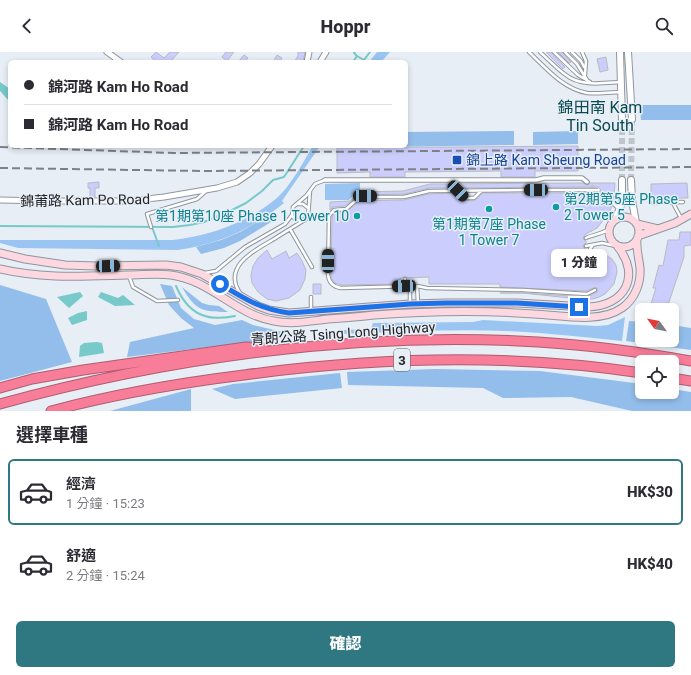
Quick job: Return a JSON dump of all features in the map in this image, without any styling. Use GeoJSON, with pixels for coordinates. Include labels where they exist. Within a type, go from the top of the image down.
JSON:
{"type":"FeatureCollection","features":[{"type":"Feature","properties":{"kind":"highway","name":"青朗公路 Tsing Long Highway"},"geometry":{"type":"LineString","coordinates":[[0,404],[80,384],[215,359],[297,348],[399,341],[487,340],[578,345],[654,354],[691,361]]}},
{"type":"Feature","properties":{"kind":"highway"},"geometry":{"type":"LineString","coordinates":[[0,388],[49,376],[186,355],[246,347],[297,348]]}},
{"type":"Feature","properties":{"kind":"highway","name":"3"},"geometry":{"type":"LineString","coordinates":[[51,411],[141,391],[207,380],[289,369],[362,362],[488,359],[577,365],[635,372]]}},
{"type":"Feature","properties":{"kind":"highway"},"geometry":{"type":"LineString","coordinates":[[679,379],[691,381]]}},
{"type":"Feature","properties":{"kind":"main road"},"geometry":{"type":"LineString","coordinates":[[617,246],[626,248],[638,238],[682,220],[691,214]]}},
{"type":"Feature","properties":{"kind":"main road"},"geometry":{"type":"LineString","coordinates":[[1,253],[31,260],[65,265],[166,265],[188,269],[202,274],[246,300],[264,308],[295,313],[410,304],[517,303],[588,307],[602,306],[618,298],[628,284],[628,266],[624,255],[610,240],[609,236],[610,228],[615,220],[625,218],[632,220],[637,224],[658,229]]}},
{"type":"Feature","properties":{"kind":"main road"},"geometry":{"type":"LineString","coordinates":[[0,269],[23,274],[47,276],[161,274],[181,277],[209,288],[248,313],[267,320],[282,322],[302,322],[411,313],[446,312],[515,312],[596,317],[611,314],[619,310],[628,303],[638,287],[640,276],[637,224]]}},
{"type":"Feature","properties":{"kind":"street"},"geometry":{"type":"LineString","coordinates":[[106,52],[118,60]]}},
{"type":"Feature","properties":{"kind":"street"},"geometry":{"type":"LineString","coordinates":[[620,52],[622,120]]}},
{"type":"Feature","properties":{"kind":"street"},"geometry":{"type":"LineString","coordinates":[[628,52],[632,119]]}},
{"type":"Feature","properties":{"kind":"street","name":"錦莆路 Kam Po Road"},"geometry":{"type":"LineString","coordinates":[[0,200],[114,202],[164,197],[208,189],[228,185],[244,178],[256,168],[271,148]]}},
{"type":"Feature","properties":{"kind":"street"},"geometry":{"type":"LineString","coordinates":[[325,180],[536,180],[544,178],[582,178],[587,182]]}},
{"type":"Feature","properties":{"kind":"street"},"geometry":{"type":"LineString","coordinates":[[615,220],[620,209],[622,180]]}},
{"type":"Feature","properties":{"kind":"street"},"geometry":{"type":"LineString","coordinates":[[631,180],[632,200],[637,224]]}},
{"type":"Feature","properties":{"kind":"street"},"geometry":{"type":"LineString","coordinates":[[613,203],[620,209]]}},
{"type":"Feature","properties":{"kind":"lane"},"geometry":{"type":"LineString","coordinates":[[529,52],[557,78],[572,88],[591,93],[622,92]]}},
{"type":"Feature","properties":{"kind":"lane"},"geometry":{"type":"LineString","coordinates":[[540,52],[569,78],[590,83],[622,82]]}},
{"type":"Feature","properties":{"kind":"lane"},"geometry":{"type":"LineString","coordinates":[[554,52],[578,75],[590,83]]}},
{"type":"Feature","properties":{"kind":"lane"},"geometry":{"type":"LineString","coordinates":[[565,52],[577,64],[585,78],[590,83]]}},
{"type":"Feature","properties":{"kind":"lane"},"geometry":{"type":"LineString","coordinates":[[572,52],[582,61],[585,68]]}},
{"type":"Feature","properties":{"kind":"lane"},"geometry":{"type":"LineString","coordinates":[[582,52],[585,58],[585,78]]}},
{"type":"Feature","properties":{"kind":"lane"},"geometry":{"type":"LineString","coordinates":[[202,274],[216,271],[245,247],[285,224],[292,215],[292,210],[315,184],[325,180]]}},
{"type":"Feature","properties":{"kind":"lane"},"geometry":{"type":"LineString","coordinates":[[151,227],[147,214],[197,199],[208,189]]}},
{"type":"Feature","properties":{"kind":"lane"},"geometry":{"type":"LineString","coordinates":[[595,290],[587,294],[523,290],[426,288],[417,286],[341,288],[331,284],[328,275],[328,219],[330,213],[334,210],[346,209],[362,197],[404,197],[429,191],[598,190]]}},
{"type":"Feature","properties":{"kind":"lane"},"geometry":{"type":"LineString","coordinates":[[246,300],[238,290],[236,283],[235,274],[239,264],[255,250],[306,219],[309,214],[308,209],[310,191]]}},
{"type":"Feature","properties":{"kind":"lane"},"geometry":{"type":"LineString","coordinates":[[458,191],[465,198],[474,198],[481,191]]}},
{"type":"Feature","properties":{"kind":"lane"},"geometry":{"type":"LineString","coordinates":[[653,203],[683,202]]}},
{"type":"Feature","properties":{"kind":"lane"},"geometry":{"type":"LineString","coordinates":[[673,203],[682,220]]}},
{"type":"Feature","properties":{"kind":"lane"},"geometry":{"type":"LineString","coordinates":[[297,204],[305,205],[308,209]]}},
{"type":"Feature","properties":{"kind":"lane"},"geometry":{"type":"LineString","coordinates":[[292,215],[298,220],[306,219]]}},
{"type":"Feature","properties":{"kind":"lane"},"geometry":{"type":"LineString","coordinates":[[586,238],[596,233],[605,232],[610,228]]}},
{"type":"Feature","properties":{"kind":"lane"},"geometry":{"type":"LineString","coordinates":[[290,229],[312,267]]}},
{"type":"Feature","properties":{"kind":"lane"},"geometry":{"type":"LineString","coordinates":[[586,247],[594,244],[605,243],[617,246]]}},
{"type":"Feature","properties":{"kind":"lane"},"geometry":{"type":"LineString","coordinates":[[590,249],[594,244]]}},
{"type":"Feature","properties":{"kind":"lane"},"geometry":{"type":"LineString","coordinates":[[129,275],[133,287],[157,301],[178,300]]}},
{"type":"Feature","properties":{"kind":"lane"},"geometry":{"type":"LineString","coordinates":[[404,279],[404,286]]}},
{"type":"Feature","properties":{"kind":"lane"},"geometry":{"type":"LineString","coordinates":[[410,286],[410,304]]}},
{"type":"Feature","properties":{"kind":"lane"},"geometry":{"type":"LineString","coordinates":[[417,286],[418,304]]}},
{"type":"Feature","properties":{"kind":"lane"},"geometry":{"type":"LineString","coordinates":[[310,297],[311,312]]}},
{"type":"Feature","properties":{"kind":"shaded area"},"geometry":{"type":"Polygon","coordinates":[[[377,52],[390,52],[383,60],[371,60],[377,52]]]}},
{"type":"Feature","properties":{"kind":"shaded area"},"geometry":{"type":"Polygon","coordinates":[[[0,82],[8,88],[8,100],[0,91],[0,82]]]}},
{"type":"Feature","properties":{"kind":"shaded area"},"geometry":{"type":"Polygon","coordinates":[[[640,105],[691,105],[691,120],[641,120],[640,105]]]}},
{"type":"Feature","properties":{"kind":"shaded area"},"geometry":{"type":"Polygon","coordinates":[[[514,131],[514,145],[408,147],[408,132],[514,131]]]}},
{"type":"Feature","properties":{"kind":"shaded area"},"geometry":{"type":"Polygon","coordinates":[[[578,131],[578,144],[533,145],[533,132],[578,131]]]}},
{"type":"Feature","properties":{"kind":"shaded area"},"geometry":{"type":"Polygon","coordinates":[[[312,148],[319,148],[282,201],[284,203],[247,228],[207,244],[178,250],[18,248],[0,243],[0,240],[173,240],[201,235],[242,221],[255,214],[278,197],[293,179],[312,148]]]}},
{"type":"Feature","properties":{"kind":"shaded area"},"geometry":{"type":"Polygon","coordinates":[[[360,183],[360,190],[349,200],[325,200],[325,184],[360,183]]]}},
{"type":"Feature","properties":{"kind":"shaded area"},"geometry":{"type":"Polygon","coordinates":[[[268,216],[271,222],[240,241],[224,248],[201,254],[196,247],[221,240],[240,232],[268,216]]]}},
{"type":"Feature","properties":{"kind":"shaded area"},"geometry":{"type":"Polygon","coordinates":[[[160,284],[172,286],[181,308],[194,319],[215,325],[242,320],[253,325],[300,336],[127,357],[130,342],[194,328],[181,318],[169,305],[160,284]]]}},
{"type":"Feature","properties":{"kind":"shaded area"},"geometry":{"type":"Polygon","coordinates":[[[0,285],[46,299],[72,362],[0,381],[0,285]]]}},
{"type":"Feature","properties":{"kind":"shaded area"},"geometry":{"type":"Polygon","coordinates":[[[182,287],[202,303],[219,306],[228,312],[205,310],[200,308],[191,301],[182,287]]]}},
{"type":"Feature","properties":{"kind":"shaded area"},"geometry":{"type":"Polygon","coordinates":[[[80,292],[83,296],[69,308],[57,297],[80,292]]]}},
{"type":"Feature","properties":{"kind":"shaded area"},"geometry":{"type":"Polygon","coordinates":[[[101,292],[118,298],[123,295],[135,305],[115,306],[98,297],[101,292]]]}},
{"type":"Feature","properties":{"kind":"shaded area"},"geometry":{"type":"Polygon","coordinates":[[[87,311],[87,320],[72,325],[68,318],[78,313],[87,311]]]}},
{"type":"Feature","properties":{"kind":"shaded area"},"geometry":{"type":"Polygon","coordinates":[[[625,317],[622,341],[564,335],[486,330],[343,334],[343,330],[371,329],[373,323],[473,322],[483,320],[597,326],[608,325],[625,317]]]}},
{"type":"Feature","properties":{"kind":"shaded area"},"geometry":{"type":"Polygon","coordinates":[[[629,321],[635,321],[635,342],[626,341],[629,321]]]}},
{"type":"Feature","properties":{"kind":"shaded area"},"geometry":{"type":"Polygon","coordinates":[[[679,326],[691,328],[691,350],[669,347],[679,347],[679,326]]]}},
{"type":"Feature","properties":{"kind":"shaded area"},"geometry":{"type":"Polygon","coordinates":[[[84,343],[102,343],[104,353],[79,357],[80,346],[84,343]]]}},
{"type":"Feature","properties":{"kind":"shaded area"},"geometry":{"type":"Polygon","coordinates":[[[436,369],[540,371],[635,383],[635,399],[679,399],[679,390],[691,392],[691,411],[632,411],[571,397],[503,398],[483,388],[348,385],[347,372],[436,369]]]}},
{"type":"Feature","properties":{"kind":"shaded area"},"geometry":{"type":"Polygon","coordinates":[[[340,373],[342,388],[235,399],[212,389],[233,384],[340,373]]]}},
{"type":"Feature","properties":{"kind":"shaded area"},"geometry":{"type":"Polygon","coordinates":[[[191,389],[191,411],[110,411],[191,389]]]}},
{"type":"Feature","properties":{"kind":"building"},"geometry":{"type":"Polygon","coordinates":[[[156,52],[164,58],[170,52],[179,52],[172,60],[154,60],[151,57],[156,52]]]}},
{"type":"Feature","properties":{"kind":"building"},"geometry":{"type":"Polygon","coordinates":[[[226,52],[234,52],[228,60],[222,57],[226,52]]]}},
{"type":"Feature","properties":{"kind":"building"},"geometry":{"type":"Polygon","coordinates":[[[298,52],[305,52],[303,60],[295,60],[298,56],[298,52]]]}},
{"type":"Feature","properties":{"kind":"building"},"geometry":{"type":"Polygon","coordinates":[[[546,52],[551,52],[565,67],[563,69],[546,52]]]}},
{"type":"Feature","properties":{"kind":"building"},"geometry":{"type":"Polygon","coordinates":[[[558,52],[562,52],[571,62],[569,63],[558,52]]]}},
{"type":"Feature","properties":{"kind":"building"},"geometry":{"type":"Polygon","coordinates":[[[244,55],[248,58],[246,60],[240,60],[244,55]]]}},
{"type":"Feature","properties":{"kind":"building"},"geometry":{"type":"Polygon","coordinates":[[[277,55],[282,58],[281,60],[274,60],[277,55]]]}},
{"type":"Feature","properties":{"kind":"building"},"geometry":{"type":"Polygon","coordinates":[[[606,57],[608,70],[600,72],[597,59],[606,57]]]}},
{"type":"Feature","properties":{"kind":"building","name":"錦上路 Kam Sheung Road"},"geometry":{"type":"Polygon","coordinates":[[[578,146],[578,171],[535,171],[535,177],[501,177],[501,171],[405,172],[405,177],[370,177],[370,172],[337,173],[337,148],[578,146]]]}},
{"type":"Feature","properties":{"kind":"building"},"geometry":{"type":"Polygon","coordinates":[[[99,182],[99,188],[95,188],[95,197],[90,197],[90,188],[88,188],[88,183],[99,182]]]}},
{"type":"Feature","properties":{"kind":"building"},"geometry":{"type":"Polygon","coordinates":[[[583,183],[587,185],[590,183],[615,183],[614,198],[610,202],[612,206],[609,213],[597,228],[583,237],[586,241],[583,245],[584,248],[589,252],[593,250],[601,252],[612,259],[616,265],[617,272],[614,284],[605,294],[593,299],[523,293],[587,297],[597,292],[598,289],[596,287],[586,291],[500,287],[500,284],[429,284],[429,277],[408,278],[405,276],[400,279],[400,284],[341,285],[335,283],[331,275],[332,217],[335,213],[347,211],[360,201],[404,200],[429,194],[457,193],[464,200],[474,201],[483,193],[598,193],[601,190],[598,187],[429,188],[404,194],[359,195],[345,206],[333,207],[330,210],[330,202],[350,201],[359,192],[403,191],[430,184],[583,183]]]}},
{"type":"Feature","properties":{"kind":"building"},"geometry":{"type":"Polygon","coordinates":[[[687,183],[688,198],[651,198],[651,184],[687,183]]]}},
{"type":"Feature","properties":{"kind":"building"},"geometry":{"type":"Polygon","coordinates":[[[680,232],[691,232],[691,245],[684,246],[684,257],[669,303],[651,303],[656,288],[653,288],[659,265],[663,266],[668,240],[679,240],[680,232]]]}},
{"type":"Feature","properties":{"kind":"building"},"geometry":{"type":"Polygon","coordinates":[[[267,250],[272,259],[286,251],[289,258],[297,253],[302,261],[306,270],[305,279],[300,290],[289,298],[276,301],[267,299],[258,292],[252,283],[251,275],[253,266],[258,258],[267,250]]]}},
{"type":"Feature","properties":{"kind":"building"},"geometry":{"type":"Polygon","coordinates":[[[313,284],[321,284],[321,294],[313,294],[313,284]]]}},
{"type":"Feature","properties":{"kind":"waterway"},"geometry":{"type":"LineString","coordinates":[[354,60],[357,56],[354,53],[355,52]]}},
{"type":"Feature","properties":{"kind":"waterway"},"geometry":{"type":"LineString","coordinates":[[357,56],[364,60],[370,52]]}},
{"type":"Feature","properties":{"kind":"waterway"},"geometry":{"type":"LineString","coordinates":[[0,226],[173,227],[204,222],[246,203],[262,191],[273,180],[284,177],[303,148]]}},
{"type":"Feature","properties":{"kind":"waterway"},"geometry":{"type":"LineString","coordinates":[[152,227],[159,246]]}},
{"type":"Feature","properties":{"kind":"waterway"},"geometry":{"type":"LineString","coordinates":[[176,286],[186,303],[199,314],[215,318],[235,316]]}},
{"type":"Feature","properties":{"kind":"tunnel"},"geometry":{"type":"LineString","coordinates":[[631,180],[632,119]]}},
{"type":"Feature","properties":{"kind":"tunnel"},"geometry":{"type":"LineString","coordinates":[[622,120],[622,180]]}},
{"type":"Feature","properties":{"kind":"tunnel"},"geometry":{"type":"LineString","coordinates":[[587,182],[613,203]]}},
{"type":"Feature","properties":{"kind":"railway"},"geometry":{"type":"LineString","coordinates":[[0,147],[8,147]]}},
{"type":"Feature","properties":{"kind":"railway"},"geometry":{"type":"LineString","coordinates":[[29,148],[174,153],[691,149]]}},
{"type":"Feature","properties":{"kind":"railway"},"geometry":{"type":"LineString","coordinates":[[0,168],[204,171],[691,167]]}},
{"type":"Feature","properties":{"kind":"place","name":"錦上路 Kam Sheung Road"},"geometry":{"type":"Point","coordinates":[457,160]}},
{"type":"Feature","properties":{"kind":"place","name":"第2期第5座 Phase 2 Tower 5"},"geometry":{"type":"Point","coordinates":[556,207]}},
{"type":"Feature","properties":{"kind":"place","name":"第1期第7座 Phase 1 Tower 7"},"geometry":{"type":"Point","coordinates":[489,209]}},
{"type":"Feature","properties":{"kind":"place","name":"第1期第10座 Phase 1 Tower 10"},"geometry":{"type":"Point","coordinates":[357,216]}},
{"type":"Feature","properties":{"kind":"district","name":"錦田南 Kam Tin South"},"geometry":{"type":"Point","coordinates":[600,116]}},
{"type":"Feature","properties":{"kind":"route"},"geometry":{"type":"LineString","coordinates":[[220,284],[258,306],[269,310],[289,313],[410,304],[446,303],[517,303],[579,307]]}}]}
